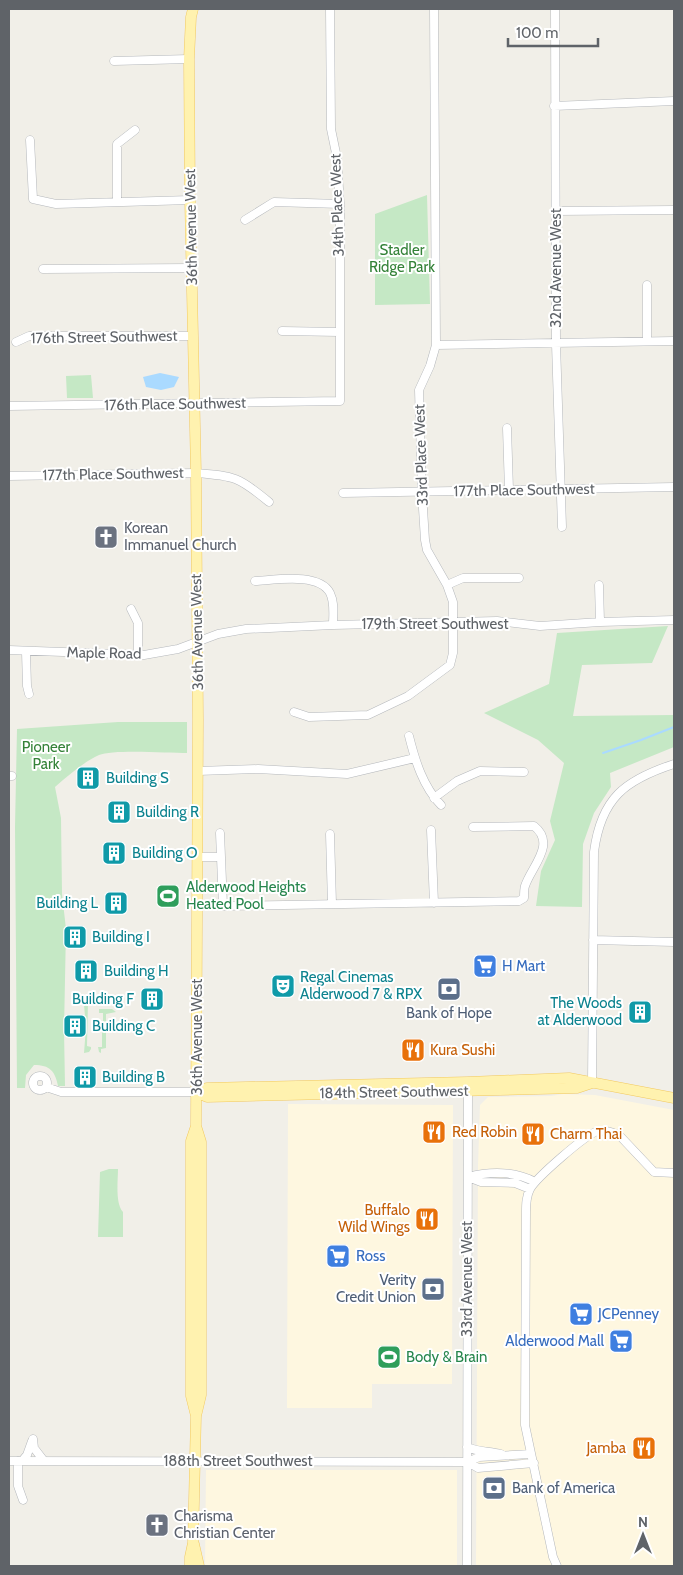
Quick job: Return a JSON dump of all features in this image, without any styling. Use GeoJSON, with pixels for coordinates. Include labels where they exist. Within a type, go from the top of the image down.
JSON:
{"type":"FeatureCollection","features":[{"type":"Feature","properties":{"kind":"main road","name":"36th Avenue West"},"geometry":{"type":"LineString","coordinates":[[191,12],[190,200],[196,474],[198,771],[196,1126],[201,1142],[201,1395],[196,1416],[194,1543],[199,1566]]}},
{"type":"Feature","properties":{"kind":"main road","name":"184th Street Southwest"},"geometry":{"type":"LineString","coordinates":[[196,1092],[207,1097],[377,1093],[578,1078],[592,1083],[674,1098]]}},
{"type":"Feature","properties":{"kind":"main road","name":"184th Street Southwest"},"geometry":{"type":"LineString","coordinates":[[196,1092],[207,1088],[317,1085],[468,1086]]}},
{"type":"Feature","properties":{"kind":"main road"},"geometry":{"type":"LineString","coordinates":[[278,1095],[292,1090],[311,1089],[317,1085],[323,1090],[371,1089],[377,1093]]}},
{"type":"Feature","properties":{"kind":"main road","name":"36th Avenue West"},"geometry":{"type":"LineString","coordinates":[[190,1566],[190,1557],[194,1543]]}},
{"type":"Feature","properties":{"kind":"street","name":"34th Place West"},"geometry":{"type":"LineString","coordinates":[[330,9],[332,129],[338,158],[340,204],[340,402]]}},
{"type":"Feature","properties":{"kind":"street","name":"33rd Place West"},"geometry":{"type":"LineString","coordinates":[[294,712],[309,717],[368,714],[408,696],[450,665],[454,653],[454,602],[447,585],[427,550],[422,493],[419,390],[430,366],[436,345],[434,9]]}},
{"type":"Feature","properties":{"kind":"street","name":"32nd Avenue West"},"geometry":{"type":"LineString","coordinates":[[555,9],[556,344],[562,527]]}},
{"type":"Feature","properties":{"kind":"street"},"geometry":{"type":"LineString","coordinates":[[114,61],[190,60]]}},
{"type":"Feature","properties":{"kind":"street"},"geometry":{"type":"LineString","coordinates":[[554,106],[674,101]]}},
{"type":"Feature","properties":{"kind":"street"},"geometry":{"type":"LineString","coordinates":[[117,201],[117,144],[135,130]]}},
{"type":"Feature","properties":{"kind":"street"},"geometry":{"type":"LineString","coordinates":[[30,140],[33,199],[56,204],[190,200]]}},
{"type":"Feature","properties":{"kind":"street"},"geometry":{"type":"LineString","coordinates":[[245,220],[274,202],[340,204]]}},
{"type":"Feature","properties":{"kind":"street"},"geometry":{"type":"LineString","coordinates":[[556,212],[674,210]]}},
{"type":"Feature","properties":{"kind":"street"},"geometry":{"type":"LineString","coordinates":[[43,270],[191,268]]}},
{"type":"Feature","properties":{"kind":"street"},"geometry":{"type":"LineString","coordinates":[[647,285],[648,341]]}},
{"type":"Feature","properties":{"kind":"street"},"geometry":{"type":"LineString","coordinates":[[282,331],[339,332]]}},
{"type":"Feature","properties":{"kind":"street","name":"176th Street Southwest"},"geometry":{"type":"LineString","coordinates":[[16,342],[29,336],[193,336]]}},
{"type":"Feature","properties":{"kind":"street"},"geometry":{"type":"LineString","coordinates":[[436,345],[674,341]]}},
{"type":"Feature","properties":{"kind":"street","name":"176th Place Southwest"},"geometry":{"type":"LineString","coordinates":[[9,406],[340,402]]}},
{"type":"Feature","properties":{"kind":"street"},"geometry":{"type":"LineString","coordinates":[[507,428],[509,490]]}},
{"type":"Feature","properties":{"kind":"street","name":"177th Place Southwest"},"geometry":{"type":"LineString","coordinates":[[9,476],[225,475],[239,479],[269,502]]}},
{"type":"Feature","properties":{"kind":"street","name":"177th Place Southwest"},"geometry":{"type":"LineString","coordinates":[[343,494],[674,487]]}},
{"type":"Feature","properties":{"kind":"street"},"geometry":{"type":"LineString","coordinates":[[447,585],[463,578],[519,578]]}},
{"type":"Feature","properties":{"kind":"street"},"geometry":{"type":"LineString","coordinates":[[255,581],[307,579],[316,582],[330,592],[334,613],[333,625]]}},
{"type":"Feature","properties":{"kind":"street"},"geometry":{"type":"LineString","coordinates":[[599,585],[600,622]]}},
{"type":"Feature","properties":{"kind":"street"},"geometry":{"type":"LineString","coordinates":[[131,609],[138,623],[138,655]]}},
{"type":"Feature","properties":{"kind":"street","name":"179th Street Southwest"},"geometry":{"type":"LineString","coordinates":[[197,642],[218,634],[246,629],[497,621],[540,626],[674,620]]}},
{"type":"Feature","properties":{"kind":"street","name":"Maple Road"},"geometry":{"type":"LineString","coordinates":[[9,650],[138,655],[164,652],[197,642]]}},
{"type":"Feature","properties":{"kind":"street"},"geometry":{"type":"LineString","coordinates":[[26,652],[29,694]]}},
{"type":"Feature","properties":{"kind":"street"},"geometry":{"type":"LineString","coordinates":[[409,736],[415,758],[434,798],[441,805]]}},
{"type":"Feature","properties":{"kind":"street"},"geometry":{"type":"LineString","coordinates":[[198,771],[258,768],[347,774],[415,758]]}},
{"type":"Feature","properties":{"kind":"street"},"geometry":{"type":"LineString","coordinates":[[592,1083],[594,852],[596,835],[602,817],[611,802],[623,788],[644,775],[674,764]]}},
{"type":"Feature","properties":{"kind":"street"},"geometry":{"type":"LineString","coordinates":[[434,798],[457,781],[480,771],[524,772]]}},
{"type":"Feature","properties":{"kind":"street"},"geometry":{"type":"LineString","coordinates":[[220,833],[223,906],[519,901],[524,898],[525,886],[539,860],[543,848],[543,838],[539,830],[534,826],[474,827]]}},
{"type":"Feature","properties":{"kind":"street"},"geometry":{"type":"LineString","coordinates":[[431,830],[434,903]]}},
{"type":"Feature","properties":{"kind":"street"},"geometry":{"type":"LineString","coordinates":[[330,834],[332,904]]}},
{"type":"Feature","properties":{"kind":"street"},"geometry":{"type":"LineString","coordinates":[[198,857],[220,857]]}},
{"type":"Feature","properties":{"kind":"street"},"geometry":{"type":"LineString","coordinates":[[593,940],[674,942]]}},
{"type":"Feature","properties":{"kind":"street","name":"33rd Avenue West"},"geometry":{"type":"LineString","coordinates":[[467,1566],[468,1086]]}},
{"type":"Feature","properties":{"kind":"street","name":"184th Street Southwest"},"geometry":{"type":"LineString","coordinates":[[46,1088],[61,1092],[196,1092]]}},
{"type":"Feature","properties":{"kind":"street"},"geometry":{"type":"LineString","coordinates":[[557,1566],[553,1557],[525,1425],[526,1201],[530,1189],[535,1182],[586,1137],[598,1131],[614,1133],[620,1136],[654,1172],[674,1173]]}},
{"type":"Feature","properties":{"kind":"street"},"geometry":{"type":"LineString","coordinates":[[468,1177],[481,1173],[515,1174],[522,1175],[535,1182]]}},
{"type":"Feature","properties":{"kind":"street"},"geometry":{"type":"LineString","coordinates":[[468,1177],[481,1182],[515,1183],[530,1189]]}},
{"type":"Feature","properties":{"kind":"street"},"geometry":{"type":"LineString","coordinates":[[23,1500],[18,1486],[20,1461],[27,1455],[33,1439],[34,1448],[44,1461]]}},
{"type":"Feature","properties":{"kind":"street"},"geometry":{"type":"LineString","coordinates":[[468,1447],[478,1451],[491,1451],[507,1455]]}},
{"type":"Feature","properties":{"kind":"street","name":"188th Street Southwest"},"geometry":{"type":"LineString","coordinates":[[9,1461],[468,1462],[479,1457],[531,1454]]}},
{"type":"Feature","properties":{"kind":"street","name":"188th Street Southwest"},"geometry":{"type":"LineString","coordinates":[[468,1462],[478,1468],[534,1463]]}},
{"type":"Feature","properties":{"kind":"shaded area","name":"Alderwood Mall"},"geometry":{"type":"Polygon","coordinates":[[[563,1094],[595,1095],[674,1110],[674,1566],[476,1566],[480,1105],[488,1097],[551,1096],[563,1094]]]}},
{"type":"Feature","properties":{"kind":"shaded area"},"geometry":{"type":"Polygon","coordinates":[[[288,1104],[453,1105],[452,1384],[372,1384],[372,1408],[287,1408],[288,1104]]]}},
{"type":"Feature","properties":{"kind":"shaded area"},"geometry":{"type":"Polygon","coordinates":[[[206,1470],[457,1470],[457,1566],[205,1566],[206,1470]]]}},
{"type":"Feature","properties":{"kind":"green space","name":"Stadler Ridge Park"},"geometry":{"type":"Polygon","coordinates":[[[427,195],[430,304],[375,305],[375,214],[427,195]]]}},
{"type":"Feature","properties":{"kind":"green space"},"geometry":{"type":"Polygon","coordinates":[[[91,375],[93,398],[67,398],[66,376],[91,375]]]}},
{"type":"Feature","properties":{"kind":"green space"},"geometry":{"type":"Polygon","coordinates":[[[668,626],[652,663],[582,665],[573,716],[674,715],[674,747],[610,773],[611,787],[594,813],[583,844],[582,907],[536,906],[541,871],[555,840],[550,821],[564,763],[538,740],[484,713],[549,684],[557,633],[668,626]]]}},
{"type":"Feature","properties":{"kind":"green space","name":"Pioneer Park"},"geometry":{"type":"Polygon","coordinates":[[[118,722],[187,722],[187,753],[106,753],[81,765],[55,787],[61,818],[62,894],[66,929],[65,1086],[58,1086],[51,1070],[44,1066],[34,1065],[26,1075],[25,1088],[17,1088],[15,827],[17,729],[118,722]]]}},
{"type":"Feature","properties":{"kind":"green space"},"geometry":{"type":"Polygon","coordinates":[[[88,1000],[92,1000],[92,1002],[88,1002],[87,1046],[91,1047],[91,1049],[89,1052],[84,1053],[86,1027],[84,1005],[88,1000]]]}},
{"type":"Feature","properties":{"kind":"green space"},"geometry":{"type":"Polygon","coordinates":[[[99,1009],[112,1009],[116,1012],[106,1014],[106,1048],[101,1049],[101,1053],[98,1047],[102,1047],[102,1032],[99,1032],[99,1030],[103,1029],[103,1013],[99,1013],[99,1009]]]}},
{"type":"Feature","properties":{"kind":"green space"},"geometry":{"type":"Polygon","coordinates":[[[118,1169],[117,1186],[120,1208],[123,1212],[123,1237],[98,1237],[100,1172],[118,1169]]]}},
{"type":"Feature","properties":{"kind":"water"},"geometry":{"type":"Polygon","coordinates":[[[160,373],[179,377],[174,387],[161,390],[146,387],[143,377],[160,373]]]}},
{"type":"Feature","properties":{"kind":"waterway"},"geometry":{"type":"LineString","coordinates":[[603,753],[674,727]]}},
{"type":"Feature","properties":{"kind":"place","name":"Korean Immanuel Church"},"geometry":{"type":"Point","coordinates":[106,537]}},
{"type":"Feature","properties":{"kind":"place","name":"Building S"},"geometry":{"type":"Point","coordinates":[88,778]}},
{"type":"Feature","properties":{"kind":"place","name":"Building R"},"geometry":{"type":"Point","coordinates":[119,812]}},
{"type":"Feature","properties":{"kind":"place","name":"Building O"},"geometry":{"type":"Point","coordinates":[114,853]}},
{"type":"Feature","properties":{"kind":"place","name":"Alderwood Heights Heated Pool"},"geometry":{"type":"Point","coordinates":[168,896]}},
{"type":"Feature","properties":{"kind":"place","name":"Building L"},"geometry":{"type":"Point","coordinates":[116,903]}},
{"type":"Feature","properties":{"kind":"place","name":"Building I"},"geometry":{"type":"Point","coordinates":[75,937]}},
{"type":"Feature","properties":{"kind":"place","name":"H Mart"},"geometry":{"type":"Point","coordinates":[485,966]}},
{"type":"Feature","properties":{"kind":"place","name":"Building H"},"geometry":{"type":"Point","coordinates":[86,971]}},
{"type":"Feature","properties":{"kind":"place","name":"Regal Cinemas Alderwood 7 & RPX"},"geometry":{"type":"Point","coordinates":[283,986]}},
{"type":"Feature","properties":{"kind":"place","name":"Bank of Hope"},"geometry":{"type":"Point","coordinates":[449,989]}},
{"type":"Feature","properties":{"kind":"place","name":"Building F"},"geometry":{"type":"Point","coordinates":[152,999]}},
{"type":"Feature","properties":{"kind":"place","name":"The Woods at Alderwood"},"geometry":{"type":"Point","coordinates":[640,1012]}},
{"type":"Feature","properties":{"kind":"place","name":"Building C"},"geometry":{"type":"Point","coordinates":[75,1026]}},
{"type":"Feature","properties":{"kind":"place","name":"Kura Sushi"},"geometry":{"type":"Point","coordinates":[413,1050]}},
{"type":"Feature","properties":{"kind":"place","name":"Building B"},"geometry":{"type":"Point","coordinates":[85,1077]}},
{"type":"Feature","properties":{"kind":"place","name":"Red Robin"},"geometry":{"type":"Point","coordinates":[434,1132]}},
{"type":"Feature","properties":{"kind":"place","name":"Charm Thai"},"geometry":{"type":"Point","coordinates":[533,1134]}},
{"type":"Feature","properties":{"kind":"place","name":"Buffalo Wild Wings"},"geometry":{"type":"Point","coordinates":[427,1219]}},
{"type":"Feature","properties":{"kind":"place","name":"Ross"},"geometry":{"type":"Point","coordinates":[338,1256]}},
{"type":"Feature","properties":{"kind":"place","name":"Verity Credit Union"},"geometry":{"type":"Point","coordinates":[433,1289]}},
{"type":"Feature","properties":{"kind":"place","name":"JCPenney"},"geometry":{"type":"Point","coordinates":[581,1314]}},
{"type":"Feature","properties":{"kind":"place","name":"Alderwood Mall"},"geometry":{"type":"Point","coordinates":[621,1341]}},
{"type":"Feature","properties":{"kind":"place","name":"Body & Brain"},"geometry":{"type":"Point","coordinates":[389,1357]}},
{"type":"Feature","properties":{"kind":"place","name":"Jamba"},"geometry":{"type":"Point","coordinates":[644,1448]}},
{"type":"Feature","properties":{"kind":"place","name":"Bank of America"},"geometry":{"type":"Point","coordinates":[494,1488]}},
{"type":"Feature","properties":{"kind":"place","name":"Charisma Christian Center"},"geometry":{"type":"Point","coordinates":[157,1525]}}]}
